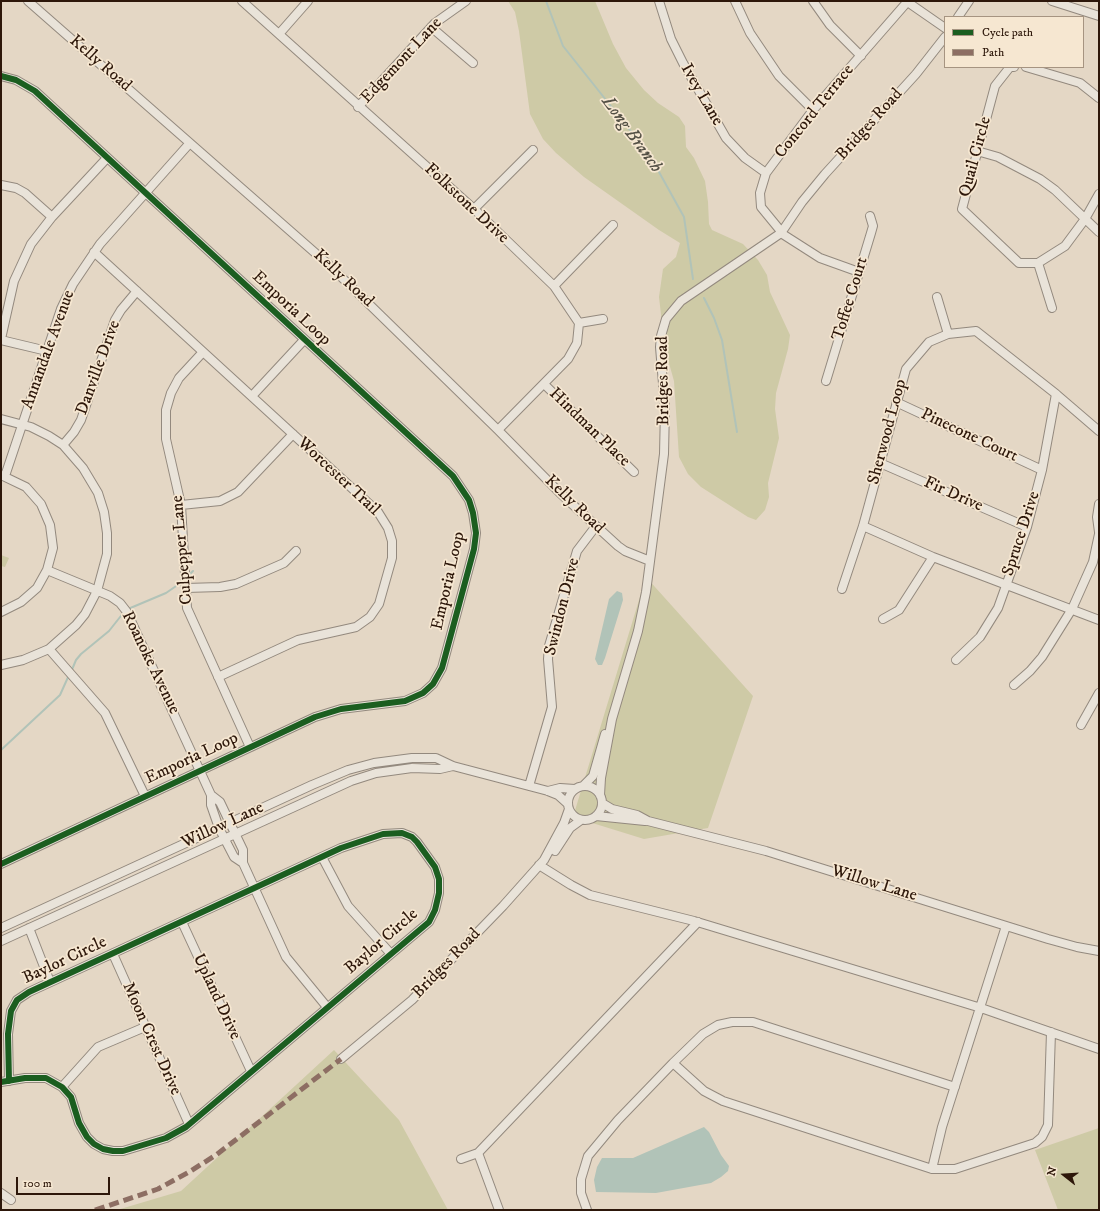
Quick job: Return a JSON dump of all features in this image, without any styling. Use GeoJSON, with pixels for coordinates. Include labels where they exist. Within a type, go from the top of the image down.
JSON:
{"type":"FeatureCollection","features":[{"type":"Feature","properties":{"kind":"street","name":"Kelly Road"},"geometry":{"type":"LineString","coordinates":[[28,1],[189,144],[329,265],[596,526],[625,551],[650,562]]}},
{"type":"Feature","properties":{"kind":"street","name":"Folkstone Drive"},"geometry":{"type":"LineString","coordinates":[[242,1],[358,107],[474,209],[554,286],[579,323]]}},
{"type":"Feature","properties":{"kind":"street"},"geometry":{"type":"LineString","coordinates":[[279,34],[308,1]]}},
{"type":"Feature","properties":{"kind":"street","name":"Edgemont Lane"},"geometry":{"type":"LineString","coordinates":[[358,107],[431,27],[466,1]]}},
{"type":"Feature","properties":{"kind":"street","name":"Ivey Lane"},"geometry":{"type":"LineString","coordinates":[[659,1],[671,39],[682,64],[726,138],[745,158],[766,173]]}},
{"type":"Feature","properties":{"kind":"street"},"geometry":{"type":"LineString","coordinates":[[735,1],[750,33],[779,76],[813,110]]}},
{"type":"Feature","properties":{"kind":"street"},"geometry":{"type":"LineString","coordinates":[[812,1],[830,25],[861,56]]}},
{"type":"Feature","properties":{"kind":"street"},"geometry":{"type":"LineString","coordinates":[[907,1],[944,27]]}},
{"type":"Feature","properties":{"kind":"street","name":"Concord Terrace"},"geometry":{"type":"LineString","coordinates":[[859,272],[820,258],[781,233],[761,207],[760,192],[766,173],[813,110],[907,1]]}},
{"type":"Feature","properties":{"kind":"street"},"geometry":{"type":"LineString","coordinates":[[959,16],[969,1]]}},
{"type":"Feature","properties":{"kind":"street"},"geometry":{"type":"LineString","coordinates":[[1052,1],[1099,16]]}},
{"type":"Feature","properties":{"kind":"street"},"geometry":{"type":"LineString","coordinates":[[431,27],[473,63]]}},
{"type":"Feature","properties":{"kind":"street","name":"Bridges Road"},"geometry":{"type":"LineString","coordinates":[[601,799],[601,778],[612,719],[638,631],[650,562],[664,454],[665,408],[660,347],[663,325],[670,313],[680,301],[781,233],[802,202],[825,174],[916,74],[944,38]]}},
{"type":"Feature","properties":{"kind":"street","name":"Quail Circle"},"geometry":{"type":"LineString","coordinates":[[1009,68],[995,86],[962,209],[1019,262],[1038,263]]}},
{"type":"Feature","properties":{"kind":"street"},"geometry":{"type":"LineString","coordinates":[[1029,68],[1080,83],[1099,98]]}},
{"type":"Feature","properties":{"kind":"street","name":"Emporia Loop"},"geometry":{"type":"LineString","coordinates":[[1,76],[16,80],[28,86],[458,483],[469,500],[476,528],[475,544],[442,668],[438,677],[427,690],[406,701],[332,711],[200,770],[1,864]]}},
{"type":"Feature","properties":{"kind":"street","name":"Annandale Avenue"},"geometry":{"type":"LineString","coordinates":[[3,476],[23,424],[47,351],[69,292],[94,252],[189,144]]}},
{"type":"Feature","properties":{"kind":"street"},"geometry":{"type":"LineString","coordinates":[[474,209],[533,150]]}},
{"type":"Feature","properties":{"kind":"street"},"geometry":{"type":"LineString","coordinates":[[977,150],[998,157],[1040,179],[1055,190],[1099,232]]}},
{"type":"Feature","properties":{"kind":"street"},"geometry":{"type":"LineString","coordinates":[[47,351],[1,340],[11,292],[18,272],[31,244],[52,217],[107,158]]}},
{"type":"Feature","properties":{"kind":"street"},"geometry":{"type":"LineString","coordinates":[[1,185],[25,192],[52,217]]}},
{"type":"Feature","properties":{"kind":"street"},"geometry":{"type":"LineString","coordinates":[[1052,308],[1038,263],[1066,246],[1085,219],[1099,194]]}},
{"type":"Feature","properties":{"kind":"street","name":"Toffee Court"},"geometry":{"type":"LineString","coordinates":[[826,381],[871,233],[872,226],[870,216]]}},
{"type":"Feature","properties":{"kind":"street"},"geometry":{"type":"LineString","coordinates":[[554,286],[613,225]]}},
{"type":"Feature","properties":{"kind":"street","name":"Worcester Trail"},"geometry":{"type":"LineString","coordinates":[[94,252],[378,512],[388,528],[392,541],[392,558],[379,604],[370,617],[356,627],[298,640],[218,677]]}},
{"type":"Feature","properties":{"kind":"street","name":"Danville Drive"},"geometry":{"type":"LineString","coordinates":[[62,445],[74,432],[81,420],[115,320],[121,310],[137,291]]}},
{"type":"Feature","properties":{"kind":"street"},"geometry":{"type":"LineString","coordinates":[[937,297],[948,334]]}},
{"type":"Feature","properties":{"kind":"street"},"geometry":{"type":"LineString","coordinates":[[498,430],[568,358],[577,343],[579,323],[603,319]]}},
{"type":"Feature","properties":{"kind":"street","name":"Sherwood Loop"},"geometry":{"type":"LineString","coordinates":[[842,589],[863,526],[906,369],[929,342],[948,334],[976,331],[1056,394],[1099,431]]}},
{"type":"Feature","properties":{"kind":"street"},"geometry":{"type":"LineString","coordinates":[[252,396],[304,340]]}},
{"type":"Feature","properties":{"kind":"street","name":"Culpepper Lane"},"geometry":{"type":"LineString","coordinates":[[203,352],[179,378],[171,393],[166,410],[166,439],[182,505],[186,608],[250,748]]}},
{"type":"Feature","properties":{"kind":"street","name":"Hindman Place"},"geometry":{"type":"LineString","coordinates":[[544,384],[634,472]]}},
{"type":"Feature","properties":{"kind":"street","name":"Spruce Drive"},"geometry":{"type":"LineString","coordinates":[[956,660],[980,637],[998,608],[1027,527],[1042,470],[1056,394]]}},
{"type":"Feature","properties":{"kind":"street","name":"Pinecone Court"},"geometry":{"type":"LineString","coordinates":[[896,402],[1042,470]]}},
{"type":"Feature","properties":{"kind":"street"},"geometry":{"type":"LineString","coordinates":[[1,419],[23,424],[42,432],[62,445],[90,478],[98,494],[104,512],[107,533],[107,554],[98,591],[85,614],[76,625],[49,649],[23,660],[1,665]]}},
{"type":"Feature","properties":{"kind":"street"},"geometry":{"type":"LineString","coordinates":[[182,505],[220,500],[238,492],[293,434]]}},
{"type":"Feature","properties":{"kind":"street","name":"Fir Drive"},"geometry":{"type":"LineString","coordinates":[[880,463],[1027,527]]}},
{"type":"Feature","properties":{"kind":"street"},"geometry":{"type":"LineString","coordinates":[[1,612],[21,602],[37,588],[48,570],[53,548],[50,525],[41,504],[26,487],[3,476]]}},
{"type":"Feature","properties":{"kind":"street"},"geometry":{"type":"LineString","coordinates":[[1014,685],[1030,671],[1042,657],[1072,609],[1093,562],[1099,533],[1097,517],[1099,504]]}},
{"type":"Feature","properties":{"kind":"street","name":"Swindon Drive"},"geometry":{"type":"LineString","coordinates":[[529,786],[552,707],[548,658],[549,646],[577,551],[596,526]]}},
{"type":"Feature","properties":{"kind":"street"},"geometry":{"type":"LineString","coordinates":[[863,526],[933,557],[1006,586],[1099,620]]}},
{"type":"Feature","properties":{"kind":"street"},"geometry":{"type":"LineString","coordinates":[[186,588],[220,587],[236,584],[284,563],[296,551]]}},
{"type":"Feature","properties":{"kind":"street"},"geometry":{"type":"LineString","coordinates":[[884,619],[899,610],[933,557]]}},
{"type":"Feature","properties":{"kind":"street","name":"Roanoke Avenue"},"geometry":{"type":"LineString","coordinates":[[48,570],[98,591],[120,603],[130,617],[211,795],[211,805],[224,839],[234,857],[243,864]]}},
{"type":"Feature","properties":{"kind":"street"},"geometry":{"type":"LineString","coordinates":[[49,649],[105,713],[145,796]]}},
{"type":"Feature","properties":{"kind":"street"},"geometry":{"type":"LineString","coordinates":[[1081,725],[1099,693]]}},
{"type":"Feature","properties":{"kind":"street","name":"Bridges Road"},"geometry":{"type":"LineString","coordinates":[[579,787],[593,776],[605,733],[612,719]]}},
{"type":"Feature","properties":{"kind":"street","name":"Willow Lane"},"geometry":{"type":"LineString","coordinates":[[1,928],[312,784],[348,770],[374,763],[412,758],[436,758],[453,766],[548,791],[558,795],[569,806]]}},
{"type":"Feature","properties":{"kind":"street","name":"Willow Lane"},"geometry":{"type":"LineString","coordinates":[[1,941],[352,781],[376,773],[412,768],[440,769],[453,766]]}},
{"type":"Feature","properties":{"kind":"street"},"geometry":{"type":"LineString","coordinates":[[579,787],[594,788],[601,799],[602,809],[596,816],[589,820],[581,820],[574,816],[569,806],[570,795],[579,787]]}},
{"type":"Feature","properties":{"kind":"street","name":"Willow Lane"},"geometry":{"type":"LineString","coordinates":[[548,791],[560,788],[579,787]]}},
{"type":"Feature","properties":{"kind":"street","name":"Roanoke Avenue"},"geometry":{"type":"LineString","coordinates":[[211,795],[220,802],[243,850],[243,864]]}},
{"type":"Feature","properties":{"kind":"street","name":"Willow Lane"},"geometry":{"type":"LineString","coordinates":[[601,799],[612,809],[637,815],[648,821]]}},
{"type":"Feature","properties":{"kind":"street","name":"Bridges Road"},"geometry":{"type":"LineString","coordinates":[[341,1059],[412,1000],[503,906],[541,862],[564,823],[569,806]]}},
{"type":"Feature","properties":{"kind":"street","name":"Willow Lane"},"geometry":{"type":"LineString","coordinates":[[596,816],[648,821],[766,851],[1006,926],[1077,947],[1099,951]]}},
{"type":"Feature","properties":{"kind":"street","name":"Bridges Road"},"geometry":{"type":"LineString","coordinates":[[541,862],[555,851],[570,828],[581,820]]}},
{"type":"Feature","properties":{"kind":"street","name":"Baylor Circle"},"geometry":{"type":"LineString","coordinates":[[402,833],[417,842],[435,867],[439,879],[439,893],[435,910],[429,922],[189,1124],[166,1138],[124,1151],[103,1149],[94,1144],[87,1137],[79,1123],[72,1097],[62,1086],[46,1078],[5,1081],[4,1034],[11,1011],[17,1000],[28,992],[253,889],[341,848],[383,834],[402,833]]}},
{"type":"Feature","properties":{"kind":"street"},"geometry":{"type":"LineString","coordinates":[[322,857],[348,906],[391,954]]}},
{"type":"Feature","properties":{"kind":"street"},"geometry":{"type":"LineString","coordinates":[[541,862],[571,885],[590,895],[698,922],[981,1008],[1099,1049]]}},
{"type":"Feature","properties":{"kind":"street"},"geometry":{"type":"LineString","coordinates":[[243,864],[253,889],[286,957],[327,1007]]}},
{"type":"Feature","properties":{"kind":"street","name":"Upland Drive"},"geometry":{"type":"LineString","coordinates":[[182,922],[251,1071]]}},
{"type":"Feature","properties":{"kind":"street"},"geometry":{"type":"LineString","coordinates":[[461,1159],[478,1153],[698,922]]}},
{"type":"Feature","properties":{"kind":"street"},"geometry":{"type":"LineString","coordinates":[[932,1169],[942,1127],[1006,926]]}},
{"type":"Feature","properties":{"kind":"street"},"geometry":{"type":"LineString","coordinates":[[29,928],[50,982]]}},
{"type":"Feature","properties":{"kind":"street","name":"Moon Crest Drive"},"geometry":{"type":"LineString","coordinates":[[112,954],[189,1124]]}},
{"type":"Feature","properties":{"kind":"street"},"geometry":{"type":"LineString","coordinates":[[587,1210],[581,1193],[581,1180],[588,1156],[618,1120],[673,1063],[703,1034],[718,1025],[732,1022],[753,1022],[955,1088]]}},
{"type":"Feature","properties":{"kind":"street"},"geometry":{"type":"LineString","coordinates":[[62,1086],[98,1047],[145,1027]]}},
{"type":"Feature","properties":{"kind":"street"},"geometry":{"type":"LineString","coordinates":[[673,1063],[704,1091],[723,1101],[932,1169],[955,1169],[1035,1143],[1042,1137],[1048,1125],[1051,1032]]}},
{"type":"Feature","properties":{"kind":"street"},"geometry":{"type":"LineString","coordinates":[[478,1153],[499,1210]]}},
{"type":"Feature","properties":{"kind":"street"},"geometry":{"type":"LineString","coordinates":[[1,1193],[11,1200]]}},
{"type":"Feature","properties":{"kind":"shaded area"},"geometry":{"type":"Polygon","coordinates":[[[508,1],[595,1],[613,44],[626,68],[644,90],[658,103],[679,117],[685,126],[686,147],[694,158],[705,181],[709,224],[712,230],[743,244],[758,260],[767,275],[770,292],[790,335],[788,349],[776,393],[775,409],[779,438],[768,483],[769,497],[765,510],[756,520],[748,517],[701,487],[688,474],[679,457],[674,381],[665,349],[659,297],[663,269],[676,257],[680,243],[584,177],[556,153],[543,139],[530,114],[519,31],[515,12],[508,1]]]}},
{"type":"Feature","properties":{"kind":"shaded area"},"geometry":{"type":"Polygon","coordinates":[[[1,555],[9,558],[5,567],[1,566],[1,555]]]}},
{"type":"Feature","properties":{"kind":"shaded area"},"geometry":{"type":"Polygon","coordinates":[[[646,577],[753,696],[708,828],[644,839],[573,817],[646,577]]]}},
{"type":"Feature","properties":{"kind":"shaded area"},"geometry":{"type":"Polygon","coordinates":[[[617,591],[622,593],[623,600],[605,658],[602,665],[598,665],[595,659],[609,599],[617,591]]]}},
{"type":"Feature","properties":{"kind":"shaded area"},"geometry":{"type":"Polygon","coordinates":[[[334,1050],[399,1120],[448,1210],[117,1210],[181,1191],[334,1050]]]}},
{"type":"Feature","properties":{"kind":"shaded area"},"geometry":{"type":"Polygon","coordinates":[[[704,1127],[709,1132],[721,1155],[729,1166],[728,1171],[721,1177],[711,1183],[656,1193],[596,1192],[594,1180],[597,1167],[602,1158],[633,1158],[704,1127]]]}},
{"type":"Feature","properties":{"kind":"shaded area"},"geometry":{"type":"Polygon","coordinates":[[[1099,1128],[1099,1210],[1058,1210],[1035,1150],[1099,1128]]]}},
{"type":"Feature","properties":{"kind":"waterway","name":"Long Branch"},"geometry":{"type":"LineString","coordinates":[[546,1],[563,46],[649,154],[684,217],[693,279]]}},
{"type":"Feature","properties":{"kind":"waterway","name":"Long Branch"},"geometry":{"type":"LineString","coordinates":[[704,298],[714,318],[722,340],[737,432]]}},
{"type":"Feature","properties":{"kind":"waterway"},"geometry":{"type":"LineString","coordinates":[[188,576],[193,571]]}},
{"type":"Feature","properties":{"kind":"waterway"},"geometry":{"type":"LineString","coordinates":[[128,609],[166,593],[182,582]]}},
{"type":"Feature","properties":{"kind":"waterway"},"geometry":{"type":"LineString","coordinates":[[71,672],[76,660],[81,654],[109,631],[124,612]]}},
{"type":"Feature","properties":{"kind":"waterway"},"geometry":{"type":"LineString","coordinates":[[1,750],[60,695],[69,675]]}},
{"type":"Feature","properties":{"kind":"marked path"},"geometry":{"type":"LineString","coordinates":[[95,1210],[158,1189],[189,1172],[216,1155],[341,1059]]}},
{"type":"Feature","properties":{"kind":"cycle path"},"geometry":{"type":"LineString","coordinates":[[1,76],[16,80],[35,91],[453,476],[469,500],[473,513],[476,533],[474,549],[442,668],[433,684],[423,693],[405,701],[341,709],[315,717],[1,864]]}},
{"type":"Feature","properties":{"kind":"cycle path"},"geometry":{"type":"LineString","coordinates":[[1,1082],[25,1078],[46,1078],[62,1087],[71,1097],[79,1123],[87,1137],[94,1144],[103,1149],[123,1151],[166,1138],[186,1127],[429,922],[435,910],[439,893],[439,879],[435,867],[412,837],[402,833],[383,834],[341,848],[29,992],[17,1000],[11,1011],[8,1034],[9,1081]]}}]}
